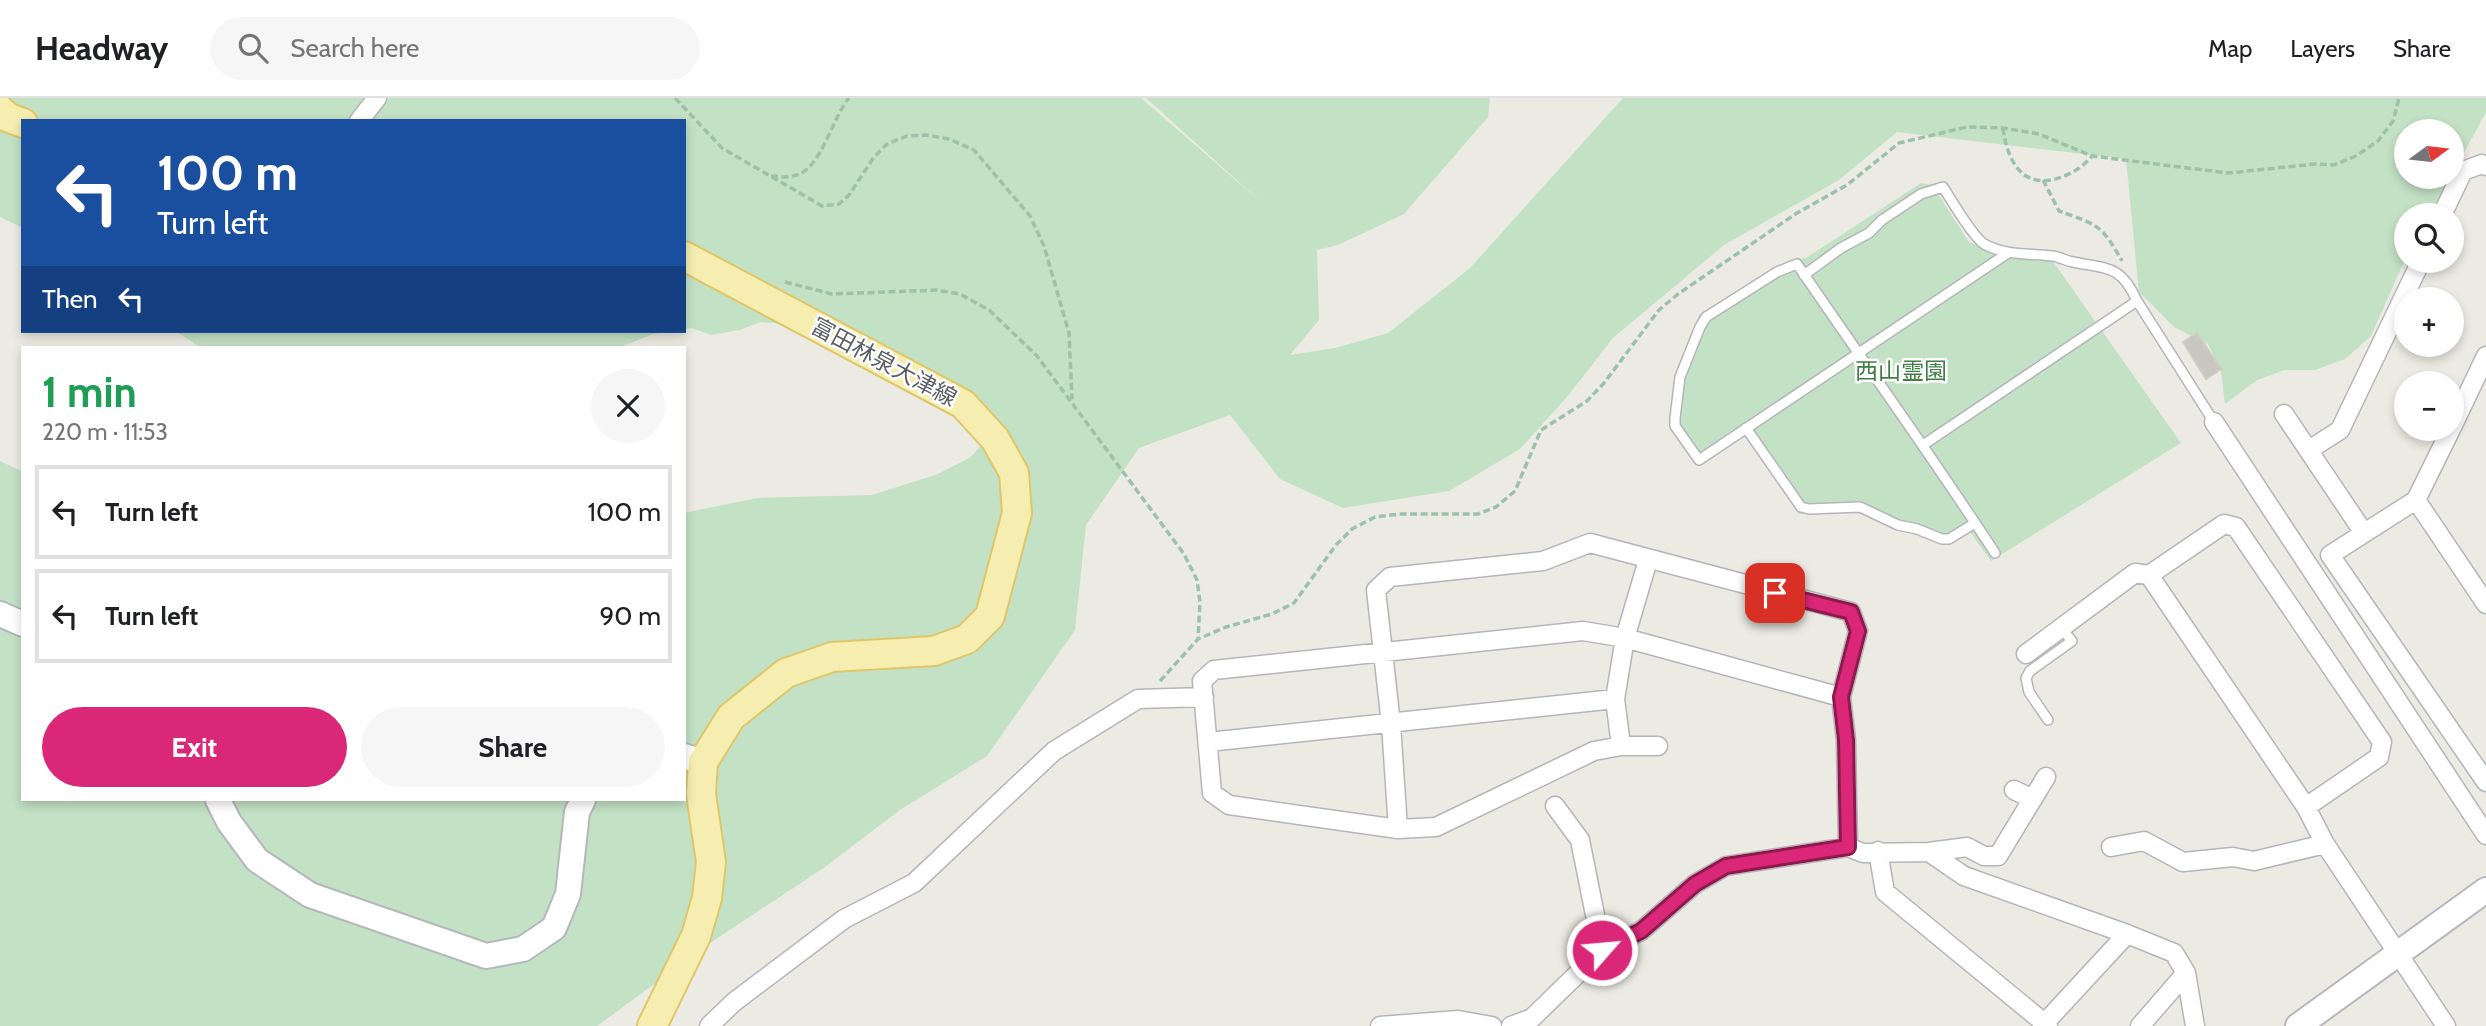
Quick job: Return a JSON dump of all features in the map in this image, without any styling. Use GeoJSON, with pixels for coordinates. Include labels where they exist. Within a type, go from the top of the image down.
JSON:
{"type":"FeatureCollection","features":[{"type":"Feature","properties":{"kind":"main road"},"geometry":{"type":"LineString","coordinates":[[0,110],[7,117],[21,122]]}},
{"type":"Feature","properties":{"kind":"main road","name":"富田林泉大津線"},"geometry":{"type":"LineString","coordinates":[[652,1026],[696,936],[707,898],[711,862],[694,759],[731,717],[786,673],[832,656],[934,651],[967,639],[990,616],[1017,513],[1014,473],[995,439],[963,404],[686,257]]}},
{"type":"Feature","properties":{"kind":"street"},"geometry":{"type":"LineString","coordinates":[[361,119],[377,98]]}},
{"type":"Feature","properties":{"kind":"street"},"geometry":{"type":"LineString","coordinates":[[2448,203],[2463,171],[2482,164],[2486,166]]}},
{"type":"Feature","properties":{"kind":"street"},"geometry":{"type":"LineString","coordinates":[[2309,450],[2340,430],[2415,273]]}},
{"type":"Feature","properties":{"kind":"street"},"geometry":{"type":"LineString","coordinates":[[2464,401],[2486,356]]}},
{"type":"Feature","properties":{"kind":"street"},"geometry":{"type":"LineString","coordinates":[[2284,414],[2364,533]]}},
{"type":"Feature","properties":{"kind":"street"},"geometry":{"type":"LineString","coordinates":[[2214,422],[2486,835]]}},
{"type":"Feature","properties":{"kind":"street"},"geometry":{"type":"LineString","coordinates":[[2445,441],[2416,500],[2330,555],[2486,782]]}},
{"type":"Feature","properties":{"kind":"street"},"geometry":{"type":"LineString","coordinates":[[2416,500],[2480,579],[2486,604]]}},
{"type":"Feature","properties":{"kind":"street"},"geometry":{"type":"LineString","coordinates":[[2026,654],[2135,573],[2149,575],[2224,524],[2236,527],[2382,742],[2379,757],[2306,807]]}},
{"type":"Feature","properties":{"kind":"street"},"geometry":{"type":"LineString","coordinates":[[1398,829],[1391,724],[1376,590],[1390,577],[1543,561],[1590,543],[1851,612],[1858,631],[1841,697],[1846,740],[1848,847]]}},
{"type":"Feature","properties":{"kind":"street"},"geometry":{"type":"LineString","coordinates":[[1621,746],[1615,699],[1625,638],[1648,560]]}},
{"type":"Feature","properties":{"kind":"street"},"geometry":{"type":"LineString","coordinates":[[2149,575],[2306,807],[2325,844],[2446,1026]]}},
{"type":"Feature","properties":{"kind":"street"},"geometry":{"type":"LineString","coordinates":[[0,614],[21,623]]}},
{"type":"Feature","properties":{"kind":"street"},"geometry":{"type":"LineString","coordinates":[[1658,746],[1621,746],[1594,751],[1436,827],[1398,829],[1229,805],[1212,793],[1202,681],[1214,670],[1583,631],[1625,638],[1841,697]]}},
{"type":"Feature","properties":{"kind":"street"},"geometry":{"type":"LineString","coordinates":[[709,1026],[734,1002],[844,919],[914,884],[1054,751],[1138,699],[1204,697]]}},
{"type":"Feature","properties":{"kind":"street"},"geometry":{"type":"LineString","coordinates":[[1208,742],[1615,699]]}},
{"type":"Feature","properties":{"kind":"street"},"geometry":{"type":"LineString","coordinates":[[1511,1026],[1532,1018],[1602,950],[1641,931],[1695,884],[1726,866],[1848,847],[1863,853],[1929,852],[1967,847],[1984,856],[1998,856],[2046,777]]}},
{"type":"Feature","properties":{"kind":"street"},"geometry":{"type":"LineString","coordinates":[[2014,790],[2033,799]]}},
{"type":"Feature","properties":{"kind":"street"},"geometry":{"type":"LineString","coordinates":[[218,801],[229,822],[257,860],[310,895],[486,956],[523,949],[554,928],[568,894],[577,812],[582,801]]}},
{"type":"Feature","properties":{"kind":"street"},"geometry":{"type":"LineString","coordinates":[[1555,806],[1580,840],[1602,950]]}},
{"type":"Feature","properties":{"kind":"street"},"geometry":{"type":"LineString","coordinates":[[2111,847],[2144,841],[2183,862],[2232,857],[2254,861],[2325,844]]}},
{"type":"Feature","properties":{"kind":"street"},"geometry":{"type":"LineString","coordinates":[[1878,851],[1885,892],[2045,1025],[2127,934]]}},
{"type":"Feature","properties":{"kind":"street"},"geometry":{"type":"LineString","coordinates":[[1929,852],[1964,876],[2174,953],[2186,973],[2195,1026]]}},
{"type":"Feature","properties":{"kind":"street"},"geometry":{"type":"LineString","coordinates":[[2298,1026],[2323,1018],[2398,955],[2483,899]]}},
{"type":"Feature","properties":{"kind":"street"},"geometry":{"type":"LineString","coordinates":[[2140,1026],[2186,973]]}},
{"type":"Feature","properties":{"kind":"street"},"geometry":{"type":"LineString","coordinates":[[1380,1026],[1458,1020],[1492,1026]]}},
{"type":"Feature","properties":{"kind":"lane"},"geometry":{"type":"LineString","coordinates":[[1804,275],[1841,248],[1869,233],[1882,220],[1921,194],[1943,187],[1981,242],[2008,253],[2054,256],[2118,272],[2130,285],[2137,301],[2214,422]]}},
{"type":"Feature","properties":{"kind":"lane"},"geometry":{"type":"LineString","coordinates":[[1995,553],[1923,445],[1860,354],[1804,275],[1797,264],[1777,272],[1706,317],[1680,377],[1675,426],[1699,460],[1860,354],[2008,253]]}},
{"type":"Feature","properties":{"kind":"lane"},"geometry":{"type":"LineString","coordinates":[[1923,445],[2137,301]]}},
{"type":"Feature","properties":{"kind":"lane"},"geometry":{"type":"LineString","coordinates":[[1746,429],[1801,508],[1860,507],[1898,525],[1949,539],[1975,523]]}},
{"type":"Feature","properties":{"kind":"lane"},"geometry":{"type":"LineString","coordinates":[[2048,720],[2029,692],[2026,678],[2030,671],[2072,641],[2061,628]]}},
{"type":"Feature","properties":{"kind":"path"},"geometry":{"type":"LineString","coordinates":[[675,98],[722,148],[822,206],[839,204],[849,195],[874,157],[887,144],[907,136],[926,135],[949,139],[974,150],[1030,216],[1044,246],[1069,333],[1072,401]]}},
{"type":"Feature","properties":{"kind":"path"},"geometry":{"type":"LineString","coordinates":[[769,176],[795,176],[816,162],[841,107],[849,98]]}},
{"type":"Feature","properties":{"kind":"path"},"geometry":{"type":"LineString","coordinates":[[1138,699],[1166,676],[1198,639],[1226,627],[1272,614],[1294,603],[1336,545],[1352,529],[1375,517],[1401,514],[1478,514],[1496,506],[1515,491],[1541,430],[1587,401],[1604,383],[1659,310],[1678,294],[1797,213],[1847,185],[1899,143],[1967,127],[2003,128],[2039,134],[2092,156],[2228,173],[2315,164],[2334,165],[2356,156],[2378,141],[2393,121],[2399,98]]}},
{"type":"Feature","properties":{"kind":"path"},"geometry":{"type":"LineString","coordinates":[[2003,128],[2005,142],[2014,164],[2025,176],[2059,180],[2085,165],[2092,156]]}},
{"type":"Feature","properties":{"kind":"path"},"geometry":{"type":"LineString","coordinates":[[2043,180],[2059,211],[2095,224],[2108,235],[2131,276],[2130,285]]}},
{"type":"Feature","properties":{"kind":"path"},"geometry":{"type":"LineString","coordinates":[[780,280],[832,294],[937,290],[960,294],[989,310],[1037,356],[1184,554],[1197,580],[1200,602],[1198,639]]}},
{"type":"Feature","properties":{"kind":"green space"},"geometry":{"type":"Polygon","coordinates":[[[0,98],[1141,98],[1262,203],[1146,98],[1490,98],[1488,117],[1404,214],[1338,245],[1317,250],[1319,320],[1290,355],[1335,348],[1388,333],[1470,268],[1623,98],[2486,98],[2486,112],[2464,153],[2464,119],[2394,119],[2394,189],[2444,189],[2436,203],[2394,203],[2394,273],[2399,273],[2371,336],[2345,359],[2315,370],[2285,370],[2257,380],[2225,404],[2221,371],[2208,344],[2174,327],[2139,292],[2126,159],[1897,132],[1839,180],[1724,245],[1613,338],[1567,397],[1520,449],[1449,491],[1343,508],[1280,479],[1230,415],[1139,448],[1086,525],[1075,630],[987,756],[900,810],[822,869],[713,941],[597,1026],[0,1026],[0,461],[21,471],[21,801],[686,801],[686,513],[757,498],[872,495],[938,474],[971,457],[981,445],[980,425],[967,390],[885,352],[788,324],[760,322],[740,330],[711,335],[686,329],[686,119],[21,119],[21,227],[0,217],[0,98]]]}},
{"type":"Feature","properties":{"kind":"green space","name":"西山霊園"},"geometry":{"type":"Polygon","coordinates":[[[1921,183],[1932,185],[1969,242],[1999,255],[2052,260],[2181,443],[1991,561],[1970,532],[1951,544],[1859,512],[1799,514],[1746,433],[1697,465],[1671,422],[1674,382],[1699,315],[1789,260],[1806,258],[1921,183]]]}},
{"type":"Feature","properties":{"kind":"green space"},"geometry":{"type":"Polygon","coordinates":[[[179,333],[660,333],[623,346],[198,346],[179,333]]]}},
{"type":"Feature","properties":{"kind":"building"},"geometry":{"type":"Polygon","coordinates":[[[2197,333],[2221,369],[2206,379],[2183,342],[2197,333]]]}},
{"type":"Feature","properties":{"kind":"route"},"geometry":{"type":"LineString","coordinates":[[1602,950],[1641,931],[1695,884],[1726,866],[1848,847],[1846,740],[1841,697],[1858,631],[1851,612],[1775,593]]}}]}
